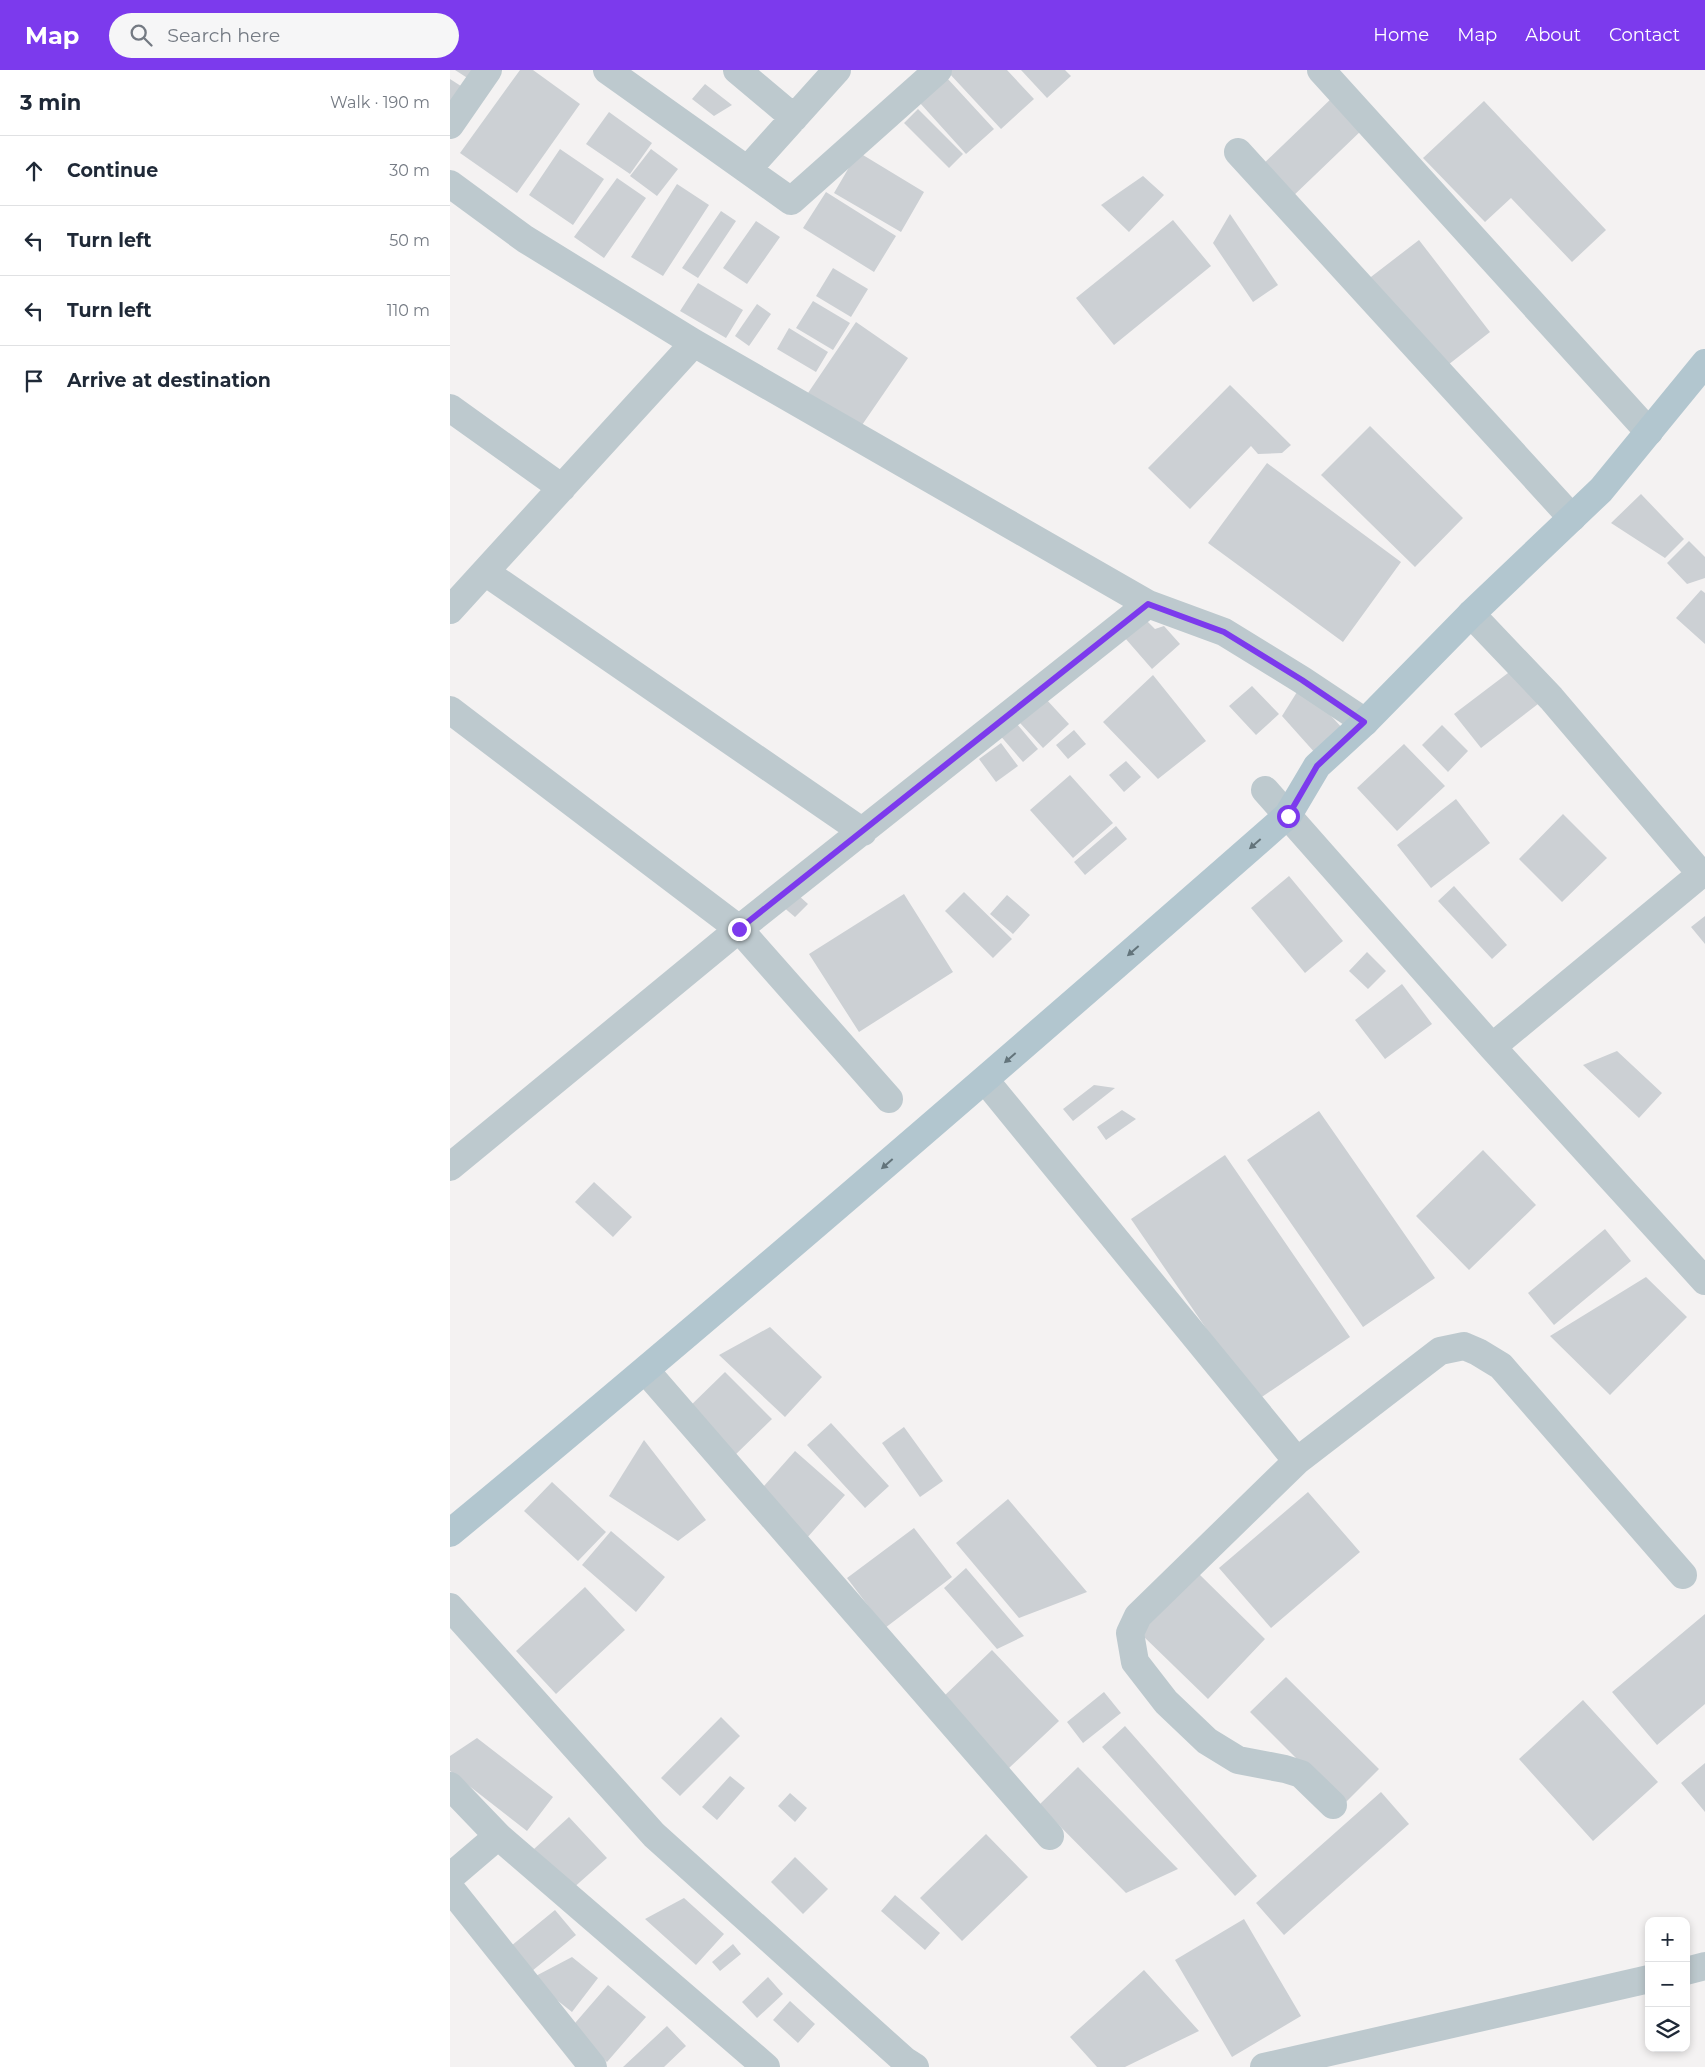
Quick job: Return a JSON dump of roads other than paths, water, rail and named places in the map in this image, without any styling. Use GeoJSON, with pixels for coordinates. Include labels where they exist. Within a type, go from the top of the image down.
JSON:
{"type":"FeatureCollection","features":[{"type":"Feature","properties":{"kind":"main road"},"geometry":{"type":"LineString","coordinates":[[450,1534],[646,1371],[985,1080],[1288,816],[1317,766],[1364,722],[1470,614],[1601,490],[1705,363]]}},
{"type":"Feature","properties":{"kind":"street"},"geometry":{"type":"LineString","coordinates":[[450,126],[488,70]]}},
{"type":"Feature","properties":{"kind":"street"},"geometry":{"type":"LineString","coordinates":[[607,70],[791,201],[938,70]]}},
{"type":"Feature","properties":{"kind":"street"},"geometry":{"type":"LineString","coordinates":[[737,70],[794,118]]}},
{"type":"Feature","properties":{"kind":"street"},"geometry":{"type":"LineString","coordinates":[[748,170],[837,70]]}},
{"type":"Feature","properties":{"kind":"street"},"geometry":{"type":"LineString","coordinates":[[1320,70],[1648,432]]}},
{"type":"Feature","properties":{"kind":"street"},"geometry":{"type":"LineString","coordinates":[[1238,152],[1572,518]]}},
{"type":"Feature","properties":{"kind":"street"},"geometry":{"type":"LineString","coordinates":[[450,184],[525,239],[694,343],[1148,604],[1224,632],[1302,680],[1364,722]]}},
{"type":"Feature","properties":{"kind":"street"},"geometry":{"type":"LineString","coordinates":[[450,610],[694,343]]}},
{"type":"Feature","properties":{"kind":"street"},"geometry":{"type":"LineString","coordinates":[[453,416],[562,488]]}},
{"type":"Feature","properties":{"kind":"street"},"geometry":{"type":"LineString","coordinates":[[485,572],[863,832]]}},
{"type":"Feature","properties":{"kind":"street"},"geometry":{"type":"LineString","coordinates":[[450,1167],[739,929],[1148,604]]}},
{"type":"Feature","properties":{"kind":"street"},"geometry":{"type":"LineString","coordinates":[[1470,614],[1551,698],[1701,874],[1492,1047]]}},
{"type":"Feature","properties":{"kind":"street"},"geometry":{"type":"LineString","coordinates":[[450,710],[739,929],[889,1099]]}},
{"type":"Feature","properties":{"kind":"street"},"geometry":{"type":"LineString","coordinates":[[1264,790],[1492,1047],[1705,1282]]}},
{"type":"Feature","properties":{"kind":"street"},"geometry":{"type":"LineString","coordinates":[[985,1080],[1297,1462]]}},
{"type":"Feature","properties":{"kind":"street"},"geometry":{"type":"LineString","coordinates":[[1333,1805],[1301,1774],[1285,1768],[1238,1760],[1207,1741],[1166,1702],[1135,1662],[1130,1633],[1138,1616],[1297,1462],[1440,1351],[1464,1346],[1501,1366],[1683,1575]]}},
{"type":"Feature","properties":{"kind":"street"},"geometry":{"type":"LineString","coordinates":[[646,1371],[1050,1836]]}},
{"type":"Feature","properties":{"kind":"street"},"geometry":{"type":"LineString","coordinates":[[450,1607],[654,1835],[914,2067]]}},
{"type":"Feature","properties":{"kind":"street"},"geometry":{"type":"LineString","coordinates":[[450,1786],[498,1836],[766,2067]]}},
{"type":"Feature","properties":{"kind":"street"},"geometry":{"type":"LineString","coordinates":[[450,1877],[498,1836]]}},
{"type":"Feature","properties":{"kind":"street"},"geometry":{"type":"LineString","coordinates":[[450,1888],[593,2067]]}},
{"type":"Feature","properties":{"kind":"street"},"geometry":{"type":"LineString","coordinates":[[1690,1969],[1705,1966]]}},
{"type":"Feature","properties":{"kind":"street"},"geometry":{"type":"LineString","coordinates":[[1264,2067],[1645,1980]]}}]}
